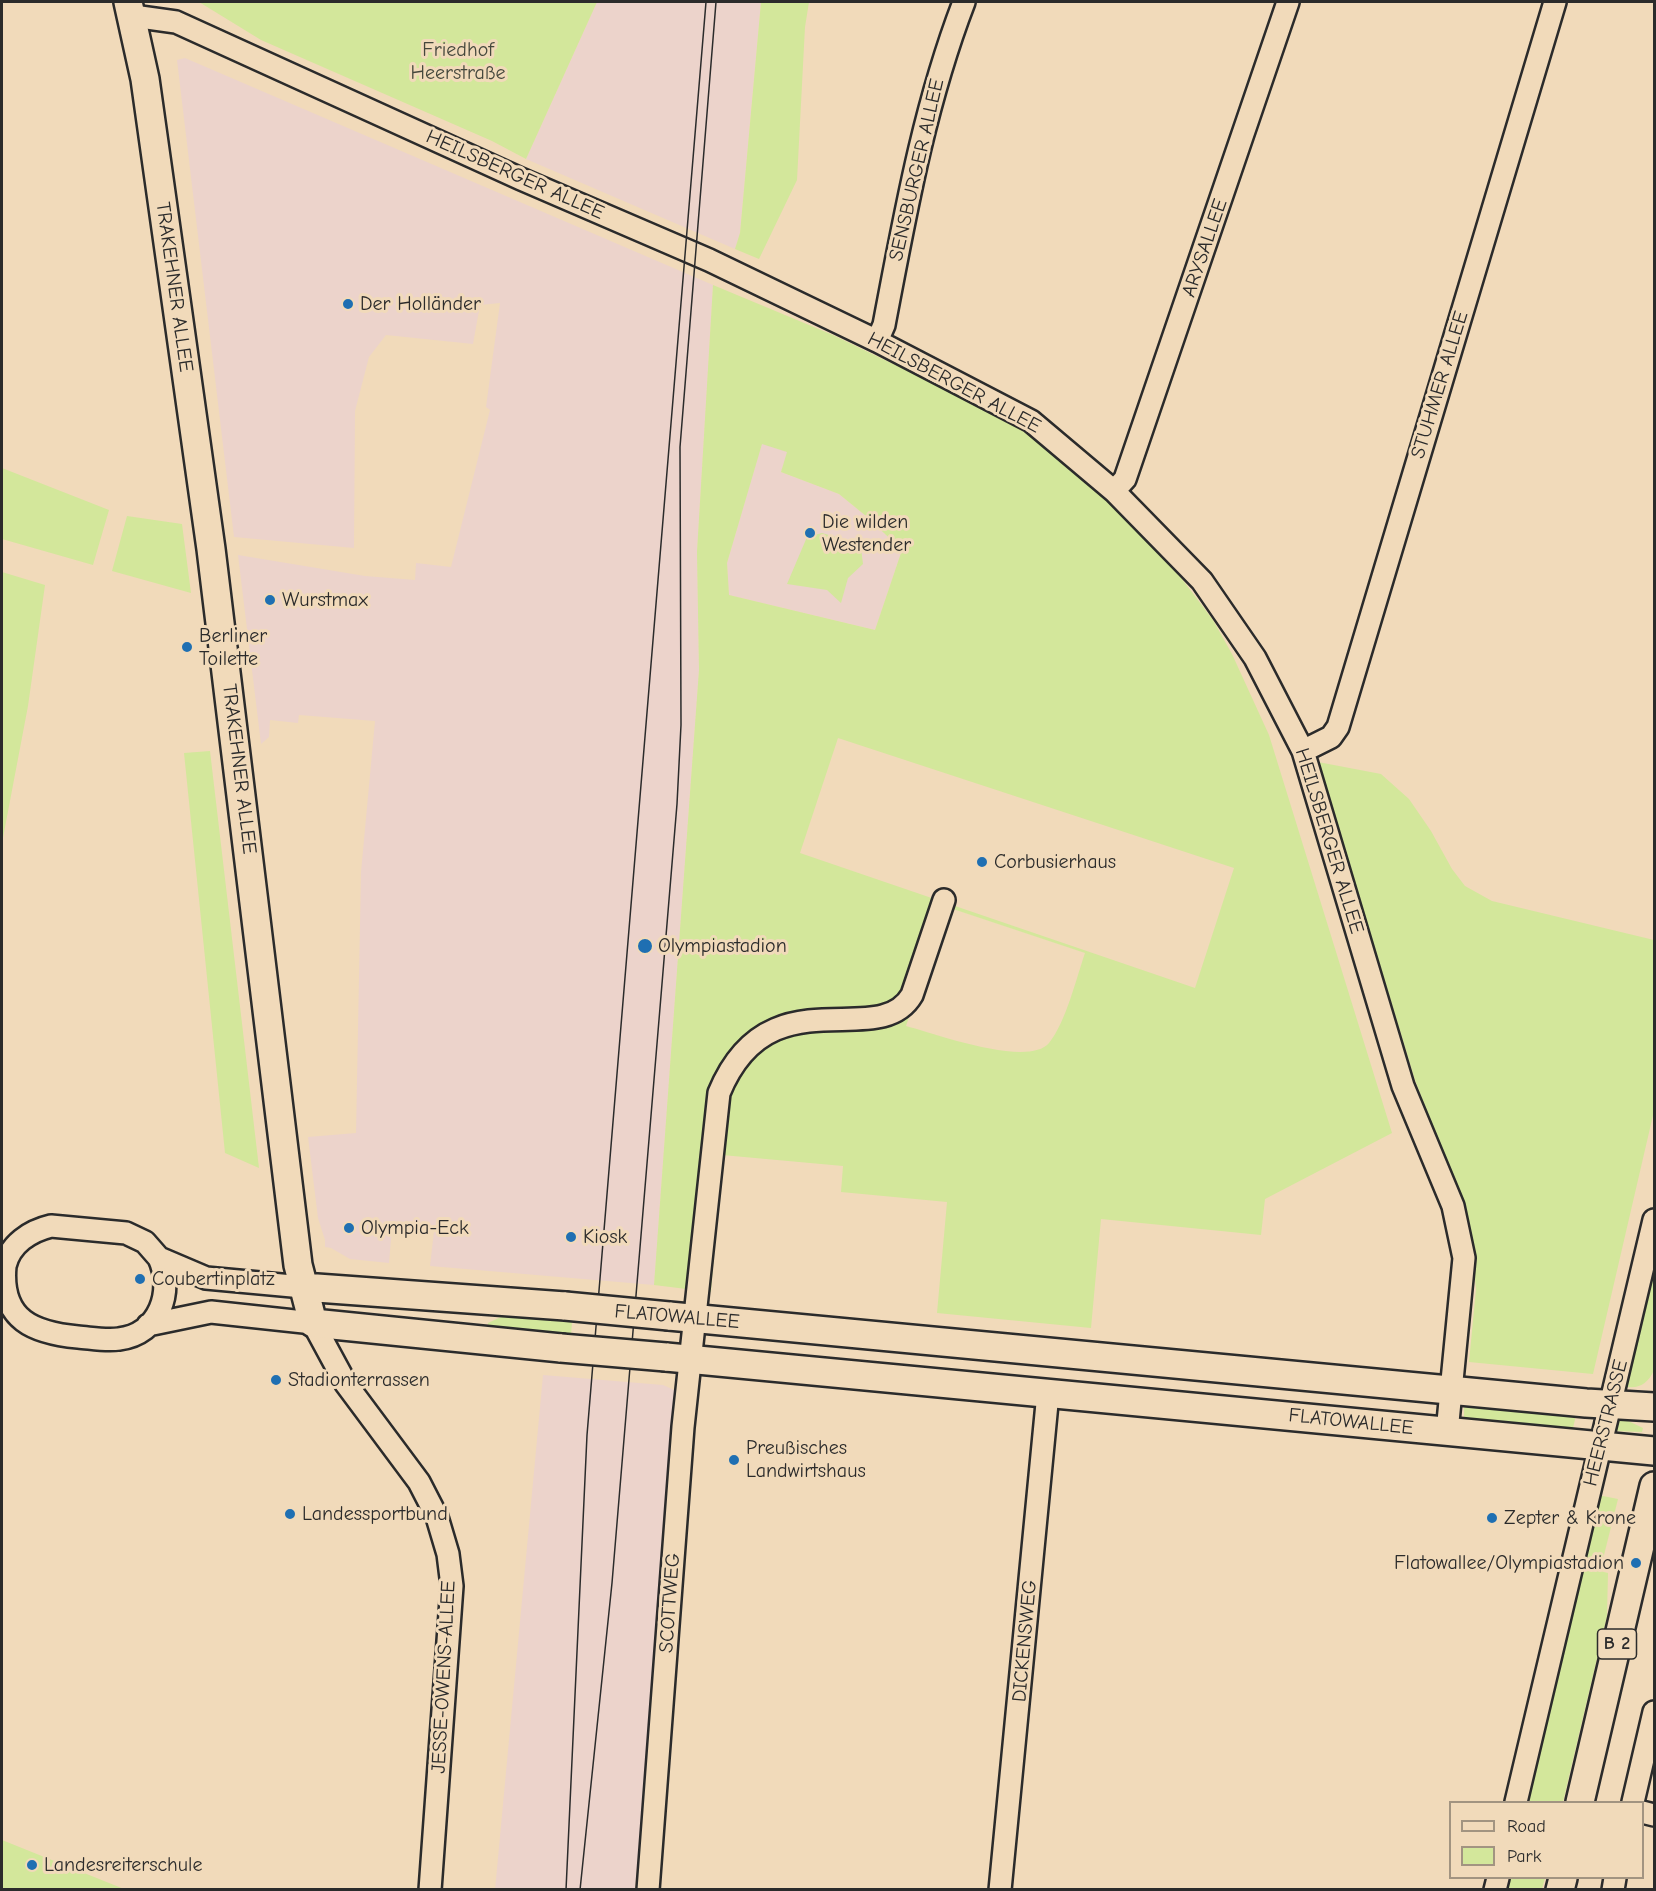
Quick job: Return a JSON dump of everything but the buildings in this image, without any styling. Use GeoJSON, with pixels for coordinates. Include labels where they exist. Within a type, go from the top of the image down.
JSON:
{"type":"FeatureCollection","features":[{"type":"Feature","properties":{"kind":"main road","name":"TRAKEHNER ALLEE"},"geometry":{"type":"LineString","coordinates":[[131,9],[145,78],[211,549],[303,1287],[313,1323]]}},
{"type":"Feature","properties":{"kind":"main road","name":"FLATOWALLEE"},"geometry":{"type":"LineString","coordinates":[[303,1287],[565,1306],[1453,1391],[1654,1407]]}},
{"type":"Feature","properties":{"kind":"main road","name":"FLATOWALLEE"},"geometry":{"type":"LineString","coordinates":[[313,1323],[1654,1451]]}},
{"type":"Feature","properties":{"kind":"main road"},"geometry":{"type":"LineString","coordinates":[[1048,1393],[1052,1353]]}},
{"type":"Feature","properties":{"kind":"main road","name":"B 2"},"geometry":{"type":"LineString","coordinates":[[1580,1801],[1654,1486]]}},
{"type":"Feature","properties":{"kind":"street","name":"SENSBURGER ALLEE"},"geometry":{"type":"LineString","coordinates":[[877,341],[884,325],[930,100],[964,2]]}},
{"type":"Feature","properties":{"kind":"street","name":"ARYSALLEE"},"geometry":{"type":"LineString","coordinates":[[1114,491],[1125,479],[1288,2]]}},
{"type":"Feature","properties":{"kind":"street","name":"STUHMER ALLEE"},"geometry":{"type":"LineString","coordinates":[[1302,751],[1331,737],[1338,727],[1555,2]]}},
{"type":"Feature","properties":{"kind":"street","name":"HEILSBERGER ALLEE"},"geometry":{"type":"LineString","coordinates":[[131,9],[176,22],[521,179],[709,260],[877,341],[1031,421],[1114,491],[1208,589],[1255,658],[1302,751],[1403,1086],[1453,1206],[1464,1258],[1453,1391],[1447,1431]]}},
{"type":"Feature","properties":{"kind":"street","name":"SCOTTWEG"},"geometry":{"type":"LineString","coordinates":[[648,1890],[681,1317],[700,1272],[715,1111],[728,1071],[754,1040],[774,1028],[808,1020],[879,1017],[905,1007],[912,995],[944,900]]}},
{"type":"Feature","properties":{"kind":"street","name":"HEERSTRASSE"},"geometry":{"type":"LineString","coordinates":[[1516,1801],[1654,1220]]}},
{"type":"Feature","properties":{"kind":"street"},"geometry":{"type":"LineString","coordinates":[[159,1258],[166,1288],[161,1308],[148,1325],[131,1336],[111,1340],[37,1331],[20,1320],[8,1304],[3,1284],[10,1254],[23,1239],[39,1229],[51,1226],[126,1233],[145,1242],[159,1258],[206,1278],[303,1287]]}},
{"type":"Feature","properties":{"kind":"street"},"geometry":{"type":"LineString","coordinates":[[148,1325],[211,1312],[313,1323]]}},
{"type":"Feature","properties":{"kind":"street","name":"JESSE-OWENS-ALLEE"},"geometry":{"type":"LineString","coordinates":[[313,1323],[345,1384],[410,1469],[427,1496],[448,1554],[452,1586],[430,1890]]}},
{"type":"Feature","properties":{"kind":"street","name":"DICKENSWEG"},"geometry":{"type":"LineString","coordinates":[[1000,1890],[1048,1393]]}},
{"type":"Feature","properties":{"kind":"street"},"geometry":{"type":"LineString","coordinates":[[1633,1801],[1654,1712]]}},
{"type":"Feature","properties":{"kind":"shaded area"},"geometry":{"type":"Polygon","coordinates":[[[597,2],[761,2],[740,233],[735,249],[526,159],[597,2]]]}},
{"type":"Feature","properties":{"kind":"shaded area"},"geometry":{"type":"Polygon","coordinates":[[[185,58],[713,285],[697,552],[699,670],[654,1285],[430,1266],[434,1231],[392,1228],[389,1263],[350,1259],[325,1247],[318,1218],[308,1137],[356,1133],[361,872],[375,721],[299,715],[298,723],[270,720],[269,737],[261,744],[238,555],[365,576],[415,580],[416,563],[451,567],[490,410],[486,407],[500,303],[480,305],[473,344],[386,335],[369,357],[355,411],[354,548],[234,537],[177,60],[185,58]]]}},
{"type":"Feature","properties":{"kind":"shaded area","name":"Die wilden Westender"},"geometry":{"type":"Polygon","coordinates":[[[762,443],[788,452],[781,472],[839,494],[902,550],[875,630],[729,595],[727,563],[762,443]]]}},
{"type":"Feature","properties":{"kind":"shaded area"},"geometry":{"type":"Polygon","coordinates":[[[543,1375],[663,1385],[679,1392],[635,1889],[495,1890],[543,1375]]]}},
{"type":"Feature","properties":{"kind":"green space","name":"Friedhof Heerstraße"},"geometry":{"type":"Polygon","coordinates":[[[199,2],[597,2],[526,159],[492,141],[261,40],[199,2]]]}},
{"type":"Feature","properties":{"kind":"green space"},"geometry":{"type":"Polygon","coordinates":[[[761,2],[809,2],[805,27],[797,180],[759,259],[735,249],[740,233],[761,2]]]}},
{"type":"Feature","properties":{"kind":"green space"},"geometry":{"type":"Polygon","coordinates":[[[713,285],[833,335],[1024,427],[1116,506],[1179,575],[1213,620],[1232,654],[1269,735],[1392,1133],[1265,1199],[1261,1235],[1101,1219],[1091,1328],[937,1313],[947,1202],[841,1192],[843,1166],[722,1155],[711,1292],[654,1285],[699,670],[697,552],[713,285]],[[762,444],[727,563],[729,595],[875,630],[902,550],[839,494],[781,472],[787,452],[762,444]],[[838,738],[800,853],[1195,988],[1234,868],[838,738]],[[947,907],[906,1026],[958,1041],[1002,1050],[1022,1052],[1038,1050],[1049,1043],[1061,1024],[1085,953],[947,907]]]}},
{"type":"Feature","properties":{"kind":"green space"},"geometry":{"type":"Polygon","coordinates":[[[2,468],[109,510],[93,565],[2,539],[2,468]]]}},
{"type":"Feature","properties":{"kind":"green space"},"geometry":{"type":"Polygon","coordinates":[[[127,516],[182,524],[191,593],[112,571],[127,516]]]}},
{"type":"Feature","properties":{"kind":"green space"},"geometry":{"type":"Polygon","coordinates":[[[822,533],[846,540],[861,548],[863,564],[848,578],[841,603],[827,590],[787,584],[807,537],[822,533]]]}},
{"type":"Feature","properties":{"kind":"green space"},"geometry":{"type":"Polygon","coordinates":[[[2,572],[45,585],[28,706],[2,843],[2,572]]]}},
{"type":"Feature","properties":{"kind":"green space"},"geometry":{"type":"Polygon","coordinates":[[[210,751],[259,1168],[225,1153],[184,753],[210,751]]]}},
{"type":"Feature","properties":{"kind":"green space"},"geometry":{"type":"Polygon","coordinates":[[[1318,762],[1381,774],[1409,799],[1465,886],[1492,901],[1654,940],[1654,1111],[1593,1374],[1469,1362],[1476,1289],[1469,1221],[1415,1080],[1318,762]]]}},
{"type":"Feature","properties":{"kind":"green space"},"geometry":{"type":"Polygon","coordinates":[[[1654,1254],[1654,1370],[1642,1385],[1623,1386],[1654,1254]]]}},
{"type":"Feature","properties":{"kind":"green space"},"geometry":{"type":"Polygon","coordinates":[[[505,1315],[572,1322],[571,1335],[488,1326],[488,1323],[505,1315]]]}},
{"type":"Feature","properties":{"kind":"green space"},"geometry":{"type":"Polygon","coordinates":[[[1464,1405],[1577,1411],[1573,1428],[1464,1420],[1464,1405]]]}},
{"type":"Feature","properties":{"kind":"green space"},"geometry":{"type":"Polygon","coordinates":[[[1620,1417],[1643,1428],[1642,1432],[1614,1431],[1616,1419],[1620,1417]]]}},
{"type":"Feature","properties":{"kind":"green space"},"geometry":{"type":"Polygon","coordinates":[[[1598,1495],[1618,1499],[1600,1571],[1608,1573],[1607,1616],[1563,1801],[1525,1801],[1598,1495]]]}},
{"type":"Feature","properties":{"kind":"green space","name":"Landesreiterschule"},"geometry":{"type":"Polygon","coordinates":[[[2,1840],[124,1889],[2,1889],[2,1840]]]}},
{"type":"Feature","properties":{"kind":"green space"},"geometry":{"type":"Polygon","coordinates":[[[1507,1879],[1545,1879],[1542,1889],[1505,1890],[1507,1879]]]}},
{"type":"Feature","properties":{"kind":"tram line"},"geometry":{"type":"LineString","coordinates":[[566,1890],[587,1435],[706,2]]}},
{"type":"Feature","properties":{"kind":"tram line"},"geometry":{"type":"LineString","coordinates":[[580,1890],[612,1583],[677,804],[681,725],[680,447],[716,2]]}},
{"type":"Feature","properties":{"kind":"place","name":"Der Holländer"},"geometry":{"type":"Point","coordinates":[348,304]}},
{"type":"Feature","properties":{"kind":"place","name":"Die wilden Westender"},"geometry":{"type":"Point","coordinates":[810,533]}},
{"type":"Feature","properties":{"kind":"place","name":"Wurstmax"},"geometry":{"type":"Point","coordinates":[270,600]}},
{"type":"Feature","properties":{"kind":"place","name":"Berliner Toilette"},"geometry":{"type":"Point","coordinates":[187,647]}},
{"type":"Feature","properties":{"kind":"place","name":"Corbusierhaus"},"geometry":{"type":"Point","coordinates":[982,862]}},
{"type":"Feature","properties":{"kind":"place","name":"Olympiastadion"},"geometry":{"type":"Point","coordinates":[645,946]}},
{"type":"Feature","properties":{"kind":"place","name":"Olympia-Eck"},"geometry":{"type":"Point","coordinates":[349,1228]}},
{"type":"Feature","properties":{"kind":"place","name":"Kiosk"},"geometry":{"type":"Point","coordinates":[571,1237]}},
{"type":"Feature","properties":{"kind":"place","name":"Coubertinplatz"},"geometry":{"type":"Point","coordinates":[140,1279]}},
{"type":"Feature","properties":{"kind":"place","name":"Stadionterrassen"},"geometry":{"type":"Point","coordinates":[276,1380]}},
{"type":"Feature","properties":{"kind":"place","name":"Preußisches Landwirtshaus"},"geometry":{"type":"Point","coordinates":[734,1460]}},
{"type":"Feature","properties":{"kind":"place","name":"Landessportbund"},"geometry":{"type":"Point","coordinates":[290,1514]}},
{"type":"Feature","properties":{"kind":"place","name":"Zepter & Krone"},"geometry":{"type":"Point","coordinates":[1492,1518]}},
{"type":"Feature","properties":{"kind":"place","name":"Flatowallee/Olympiastadion"},"geometry":{"type":"Point","coordinates":[1636,1563]}},
{"type":"Feature","properties":{"kind":"place","name":"Landesreiterschule"},"geometry":{"type":"Point","coordinates":[32,1865]}}]}
